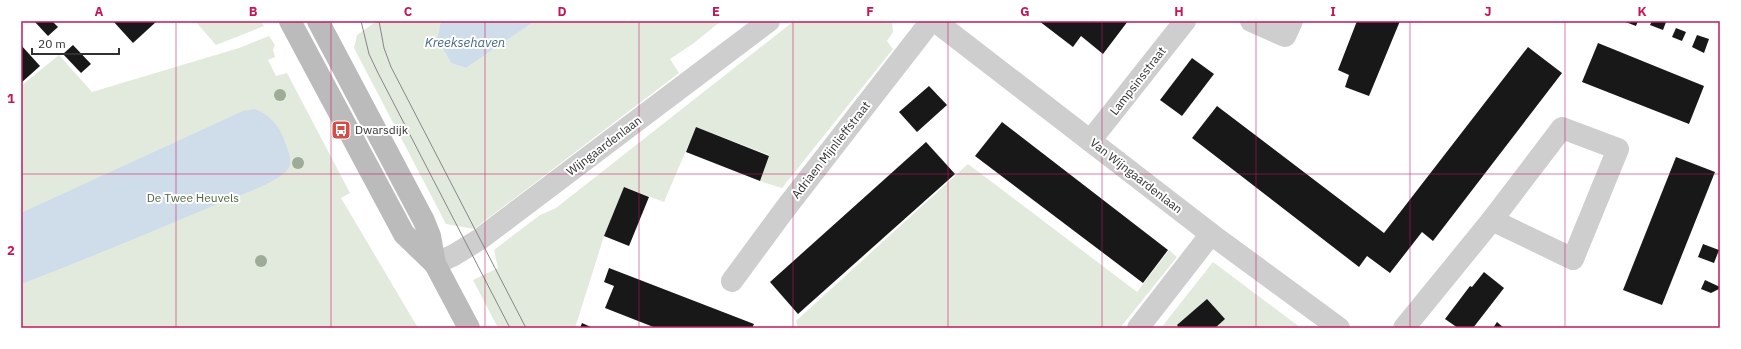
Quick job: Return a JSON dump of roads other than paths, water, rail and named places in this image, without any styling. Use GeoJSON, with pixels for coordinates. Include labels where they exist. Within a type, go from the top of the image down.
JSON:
{"type":"FeatureCollection","features":[{"type":"Feature","properties":{"kind":"street"},"geometry":{"type":"LineString","coordinates":[[290,21],[404,234],[436,264]]}},
{"type":"Feature","properties":{"kind":"street"},"geometry":{"type":"LineString","coordinates":[[318,21],[424,221],[430,236],[436,264],[469,328]]}},
{"type":"Feature","properties":{"kind":"street","name":"Wijngaardenlaan"},"geometry":{"type":"LineString","coordinates":[[436,264],[480,239],[769,21]]}},
{"type":"Feature","properties":{"kind":"street","name":"Adriaen Mijnlieffstraat"},"geometry":{"type":"LineString","coordinates":[[732,281],[785,209],[931,21]]}},
{"type":"Feature","properties":{"kind":"street","name":"Van Wijngaardenlaan"},"geometry":{"type":"LineString","coordinates":[[935,21],[1211,234],[1339,328]]}},
{"type":"Feature","properties":{"kind":"street","name":"Lampsinsstraat"},"geometry":{"type":"LineString","coordinates":[[1090,141],[1185,21]]}},
{"type":"Feature","properties":{"kind":"street"},"geometry":{"type":"LineString","coordinates":[[1251,21],[1285,36],[1292,21]]}},
{"type":"Feature","properties":{"kind":"street"},"geometry":{"type":"LineString","coordinates":[[1404,328],[1492,220],[1562,128],[1618,149],[1573,258],[1492,220]]}},
{"type":"Feature","properties":{"kind":"street"},"geometry":{"type":"LineString","coordinates":[[1138,328],[1211,234]]}},
{"type":"Feature","properties":{"kind":"water","name":"Kreeksehaven"},"geometry":{"type":"Polygon","coordinates":[[[441,21],[535,21],[466,68],[451,63],[437,38],[441,21]]]}},
{"type":"Feature","properties":{"kind":"water"},"geometry":{"type":"Polygon","coordinates":[[[254,109],[267,116],[281,132],[290,157],[290,165],[283,174],[275,180],[254,190],[21,284],[21,213],[243,111],[254,109]]]}},
{"type":"Feature","properties":{"kind":"tram line"},"geometry":{"type":"LineString","coordinates":[[361,21],[369,54],[378,73],[510,328]]}},
{"type":"Feature","properties":{"kind":"tram line"},"geometry":{"type":"LineString","coordinates":[[379,21],[384,48],[391,67],[526,328]]}},
{"type":"Feature","properties":{"kind":"place","name":"Dwarsdijk"},"geometry":{"type":"Point","coordinates":[341,130]}},
{"type":"Feature","properties":{"kind":"park label","name":"De Twee Heuvels"},"geometry":{"type":"Point","coordinates":[193,198]}}]}
